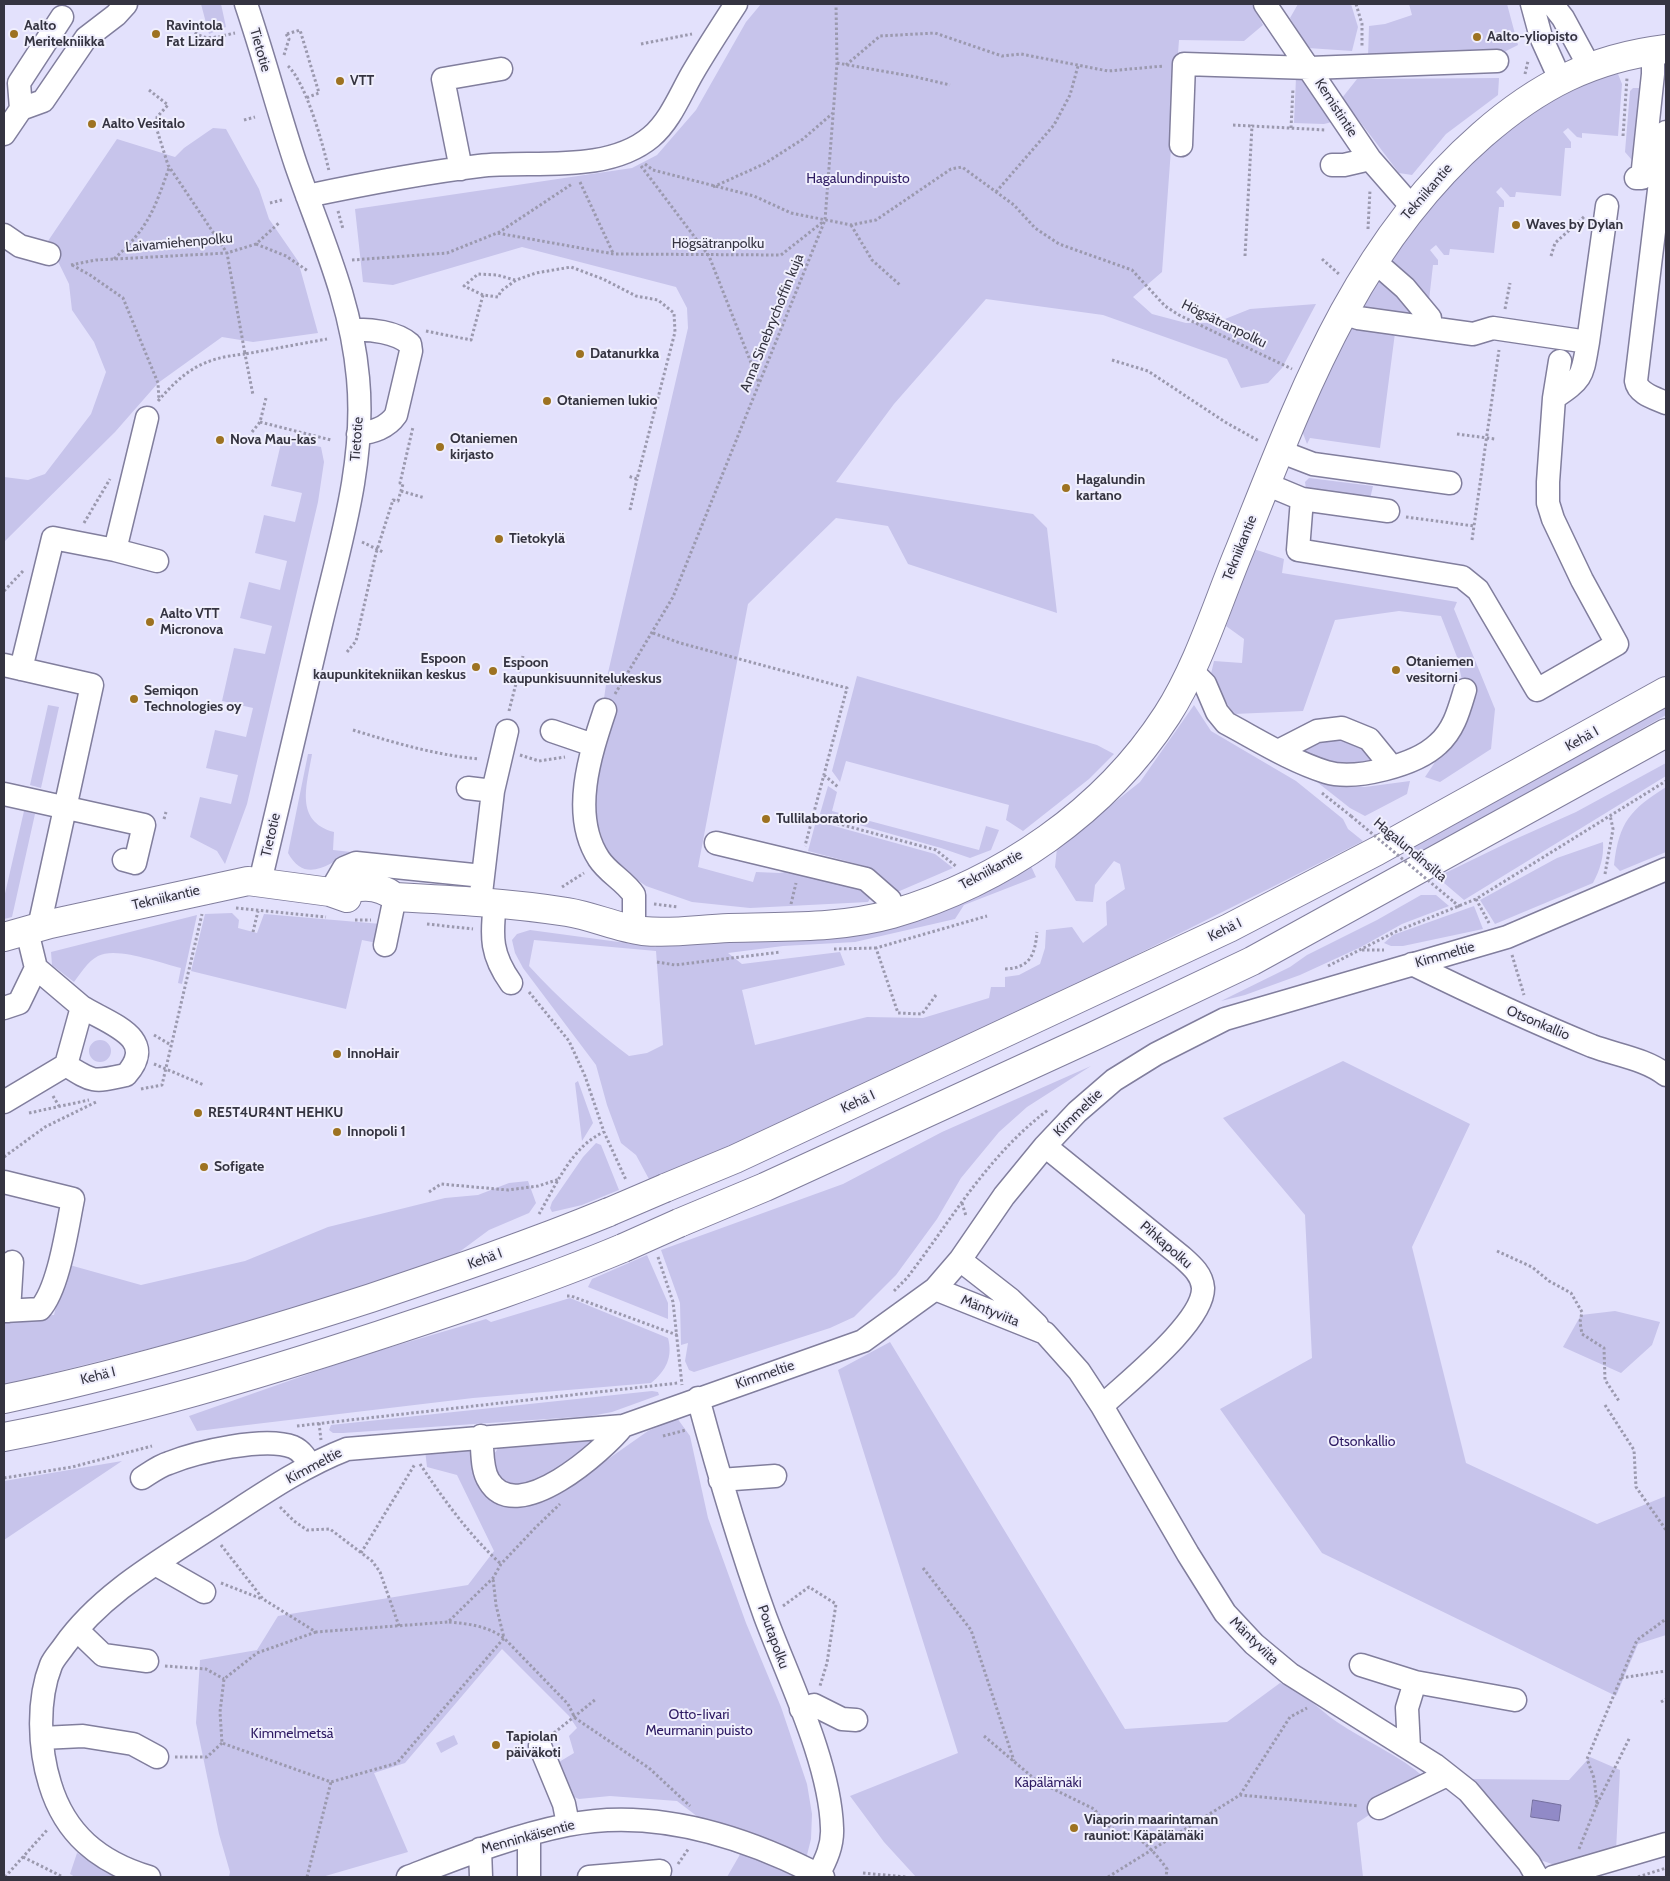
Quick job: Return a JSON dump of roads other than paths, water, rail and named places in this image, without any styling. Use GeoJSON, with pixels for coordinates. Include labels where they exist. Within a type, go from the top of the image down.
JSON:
{"type":"FeatureCollection","features":[{"type":"Feature","properties":{"kind":"main road","name":"Tekniikantie"},"geometry":{"type":"LineString","coordinates":[[23,932],[248,881],[260,882],[329,904],[385,904],[393,908],[486,894],[573,913],[634,914],[671,932],[731,928],[829,926],[894,914],[979,879],[1019,857],[1072,820],[1131,764],[1168,714],[1191,670],[1279,451],[1317,365],[1343,314],[1370,248],[1412,207],[1461,153],[1521,104],[1560,78],[1589,66],[1622,56],[1660,50]]}},
{"type":"Feature","properties":{"kind":"main road","name":"Kehä I"},"geometry":{"type":"LineString","coordinates":[[4,1399],[213,1348],[265,1332],[444,1274],[609,1212],[735,1158],[1229,928],[1377,852],[1666,691]]}},
{"type":"Feature","properties":{"kind":"main road"},"geometry":{"type":"LineString","coordinates":[[4,1437],[206,1389],[474,1304],[623,1248],[765,1187],[1047,1058],[1252,961],[1666,733]]}},
{"type":"Feature","properties":{"kind":"street"},"geometry":{"type":"LineString","coordinates":[[4,134],[21,109],[43,101],[86,38],[116,15],[126,4]]}},
{"type":"Feature","properties":{"kind":"street","name":"Tietotie"},"geometry":{"type":"LineString","coordinates":[[246,4],[279,115],[338,279],[352,330],[358,380],[358,434],[343,538],[324,610],[260,882]]}},
{"type":"Feature","properties":{"kind":"street"},"geometry":{"type":"LineString","coordinates":[[714,4],[720,28]]}},
{"type":"Feature","properties":{"kind":"street"},"geometry":{"type":"LineString","coordinates":[[307,196],[332,190],[461,169],[511,164],[595,161],[630,152],[652,136],[672,111],[736,4]]}},
{"type":"Feature","properties":{"kind":"street"},"geometry":{"type":"LineString","coordinates":[[1532,4],[1541,37],[1560,78]]}},
{"type":"Feature","properties":{"kind":"street"},"geometry":{"type":"LineString","coordinates":[[1552,4],[1563,18],[1589,66]]}},
{"type":"Feature","properties":{"kind":"street","name":"Kemistintie"},"geometry":{"type":"LineString","coordinates":[[1272,8],[1302,68],[1370,159],[1412,207]]}},
{"type":"Feature","properties":{"kind":"street"},"geometry":{"type":"LineString","coordinates":[[21,109],[19,83],[62,16]]}},
{"type":"Feature","properties":{"kind":"street"},"geometry":{"type":"LineString","coordinates":[[1636,178],[1642,178],[1653,74],[1660,50]]}},
{"type":"Feature","properties":{"kind":"street"},"geometry":{"type":"LineString","coordinates":[[1182,145],[1184,64],[1302,68],[1497,61]]}},
{"type":"Feature","properties":{"kind":"street"},"geometry":{"type":"LineString","coordinates":[[461,169],[443,79],[501,70]]}},
{"type":"Feature","properties":{"kind":"street"},"geometry":{"type":"LineString","coordinates":[[1666,132],[1636,381],[1637,387],[1641,391],[1666,403]]}},
{"type":"Feature","properties":{"kind":"street"},"geometry":{"type":"LineString","coordinates":[[1332,165],[1344,165],[1370,159]]}},
{"type":"Feature","properties":{"kind":"street"},"geometry":{"type":"LineString","coordinates":[[1554,398],[1580,379],[1585,366],[1607,206]]}},
{"type":"Feature","properties":{"kind":"street"},"geometry":{"type":"LineString","coordinates":[[4,235],[20,246],[49,254]]}},
{"type":"Feature","properties":{"kind":"street"},"geometry":{"type":"LineString","coordinates":[[1370,248],[1430,318]]}},
{"type":"Feature","properties":{"kind":"street"},"geometry":{"type":"LineString","coordinates":[[1343,314],[1358,318],[1473,334],[1492,328],[1588,342]]}},
{"type":"Feature","properties":{"kind":"street"},"geometry":{"type":"LineString","coordinates":[[352,330],[373,330],[405,340],[410,344],[411,351],[396,415],[392,421],[372,432],[358,434]]}},
{"type":"Feature","properties":{"kind":"street"},"geometry":{"type":"LineString","coordinates":[[1302,499],[1298,550],[1462,577],[1478,590],[1537,690],[1617,644],[1582,580],[1553,519],[1548,503],[1554,398],[1560,361]]}},
{"type":"Feature","properties":{"kind":"street"},"geometry":{"type":"LineString","coordinates":[[115,550],[153,410]]}},
{"type":"Feature","properties":{"kind":"street"},"geometry":{"type":"LineString","coordinates":[[1279,451],[1313,464],[1450,483]]}},
{"type":"Feature","properties":{"kind":"street"},"geometry":{"type":"LineString","coordinates":[[1266,484],[1302,499],[1393,513]]}},
{"type":"Feature","properties":{"kind":"street"},"geometry":{"type":"LineString","coordinates":[[66,1065],[87,1079],[97,1081],[126,1075],[138,1057],[139,1048],[132,1038],[82,1007],[36,968],[23,932],[65,807],[92,685],[12,667],[53,538],[115,550],[157,561]]}},
{"type":"Feature","properties":{"kind":"street"},"geometry":{"type":"LineString","coordinates":[[1191,670],[1205,684],[1217,712],[1226,723],[1278,751],[1328,772],[1352,776],[1415,759],[1438,744],[1455,722],[1465,690]]}},
{"type":"Feature","properties":{"kind":"street"},"geometry":{"type":"LineString","coordinates":[[605,710],[593,746],[586,779],[584,812],[589,839],[598,858],[631,890],[634,914]]}},
{"type":"Feature","properties":{"kind":"street"},"geometry":{"type":"LineString","coordinates":[[1278,751],[1317,731],[1342,728],[1369,739],[1391,766]]}},
{"type":"Feature","properties":{"kind":"street"},"geometry":{"type":"LineString","coordinates":[[552,731],[593,746]]}},
{"type":"Feature","properties":{"kind":"street"},"geometry":{"type":"LineString","coordinates":[[503,747],[493,792],[486,894],[495,954],[519,986]]}},
{"type":"Feature","properties":{"kind":"street"},"geometry":{"type":"LineString","coordinates":[[468,788],[493,792]]}},
{"type":"Feature","properties":{"kind":"street"},"geometry":{"type":"LineString","coordinates":[[4,794],[144,825],[135,862],[124,860]]}},
{"type":"Feature","properties":{"kind":"street"},"geometry":{"type":"LineString","coordinates":[[716,842],[866,879],[890,900],[894,914]]}},
{"type":"Feature","properties":{"kind":"street"},"geometry":{"type":"LineString","coordinates":[[329,904],[344,868],[356,864],[486,894]]}},
{"type":"Feature","properties":{"kind":"street","name":"Kimmeltie"},"geometry":{"type":"LineString","coordinates":[[149,1877],[108,1860],[80,1839],[62,1818],[45,1769],[42,1738],[45,1685],[52,1664],[77,1630],[95,1611],[186,1543],[310,1466],[347,1449],[481,1436],[623,1426],[689,1391],[863,1340],[936,1289],[960,1260],[1004,1196],[1045,1146],[1077,1112],[1114,1080],[1156,1054],[1225,1019],[1412,964],[1666,869]]}},
{"type":"Feature","properties":{"kind":"street"},"geometry":{"type":"LineString","coordinates":[[385,945],[393,908]]}},
{"type":"Feature","properties":{"kind":"street","name":"Otsonkallio"},"geometry":{"type":"LineString","coordinates":[[1412,964],[1532,1022],[1612,1054],[1654,1067],[1666,1075]]}},
{"type":"Feature","properties":{"kind":"street"},"geometry":{"type":"LineString","coordinates":[[4,1008],[19,1003],[36,968]]}},
{"type":"Feature","properties":{"kind":"street"},"geometry":{"type":"LineString","coordinates":[[4,1102],[66,1065],[82,1007]]}},
{"type":"Feature","properties":{"kind":"street","name":"Pihkapolku"},"geometry":{"type":"LineString","coordinates":[[1045,1146],[1182,1257],[1197,1272],[1203,1288],[1201,1299],[1190,1321],[1102,1406]]}},
{"type":"Feature","properties":{"kind":"street"},"geometry":{"type":"LineString","coordinates":[[4,1182],[73,1199],[59,1262],[47,1300],[40,1309],[6,1311],[12,1262]]}},
{"type":"Feature","properties":{"kind":"street","name":"Mäntyviita"},"geometry":{"type":"LineString","coordinates":[[960,1260],[1022,1309],[1079,1371],[1102,1406],[1188,1554],[1225,1613],[1265,1654],[1290,1674],[1409,1748],[1447,1775],[1480,1803],[1529,1863],[1537,1877]]}},
{"type":"Feature","properties":{"kind":"street","name":"Mäntyviita"},"geometry":{"type":"LineString","coordinates":[[936,1289],[1045,1333]]}},
{"type":"Feature","properties":{"kind":"street","name":"Poutapolku"},"geometry":{"type":"LineString","coordinates":[[689,1391],[765,1614],[807,1707],[832,1829],[829,1854],[821,1876]]}},
{"type":"Feature","properties":{"kind":"street"},"geometry":{"type":"LineString","coordinates":[[481,1436],[488,1480],[500,1492],[518,1494],[550,1487],[581,1467],[610,1442],[623,1426]]}},
{"type":"Feature","properties":{"kind":"street"},"geometry":{"type":"LineString","coordinates":[[142,1478],[166,1463],[198,1453],[262,1443],[292,1447],[304,1454],[310,1466]]}},
{"type":"Feature","properties":{"kind":"street"},"geometry":{"type":"LineString","coordinates":[[720,1480],[775,1476]]}},
{"type":"Feature","properties":{"kind":"street"},"geometry":{"type":"LineString","coordinates":[[156,1564],[204,1592]]}},
{"type":"Feature","properties":{"kind":"street"},"geometry":{"type":"LineString","coordinates":[[77,1630],[103,1655],[147,1661]]}},
{"type":"Feature","properties":{"kind":"street"},"geometry":{"type":"LineString","coordinates":[[1361,1665],[1415,1682],[1515,1700]]}},
{"type":"Feature","properties":{"kind":"street"},"geometry":{"type":"LineString","coordinates":[[1409,1748],[1407,1708],[1415,1682]]}},
{"type":"Feature","properties":{"kind":"street"},"geometry":{"type":"LineString","coordinates":[[807,1707],[849,1720],[816,1750]]}},
{"type":"Feature","properties":{"kind":"street"},"geometry":{"type":"LineString","coordinates":[[42,1738],[83,1736],[133,1744],[157,1757]]}},
{"type":"Feature","properties":{"kind":"street"},"geometry":{"type":"LineString","coordinates":[[540,1746],[564,1804],[568,1824]]}},
{"type":"Feature","properties":{"kind":"street"},"geometry":{"type":"LineString","coordinates":[[1379,1808],[1447,1775]]}},
{"type":"Feature","properties":{"kind":"street","name":"Menninkäisentie"},"geometry":{"type":"LineString","coordinates":[[408,1877],[480,1849],[568,1824],[641,1819],[694,1828],[742,1843],[821,1876]]}},
{"type":"Feature","properties":{"kind":"street"},"geometry":{"type":"LineString","coordinates":[[529,1835],[530,1877]]}},
{"type":"Feature","properties":{"kind":"street"},"geometry":{"type":"LineString","coordinates":[[1562,1875],[1666,1844]]}},
{"type":"Feature","properties":{"kind":"street"},"geometry":{"type":"LineString","coordinates":[[480,1849],[481,1877]]}},
{"type":"Feature","properties":{"kind":"street"},"geometry":{"type":"LineString","coordinates":[[589,1877],[660,1871]]}},
{"type":"Feature","properties":{"kind":"place","name":"Aalto Meritekniikka"},"geometry":{"type":"Point","coordinates":[14,34]}},
{"type":"Feature","properties":{"kind":"place","name":"Ravintola Fat Lizard"},"geometry":{"type":"Point","coordinates":[156,34]}},
{"type":"Feature","properties":{"kind":"place","name":"Aalto-yliopisto"},"geometry":{"type":"Point","coordinates":[1477,37]}},
{"type":"Feature","properties":{"kind":"place","name":"VTT"},"geometry":{"type":"Point","coordinates":[340,81]}},
{"type":"Feature","properties":{"kind":"place","name":"Aalto Vesitalo"},"geometry":{"type":"Point","coordinates":[92,124]}},
{"type":"Feature","properties":{"kind":"place","name":"Waves by Dylan"},"geometry":{"type":"Point","coordinates":[1516,225]}},
{"type":"Feature","properties":{"kind":"place","name":"Datanurkka"},"geometry":{"type":"Point","coordinates":[580,354]}},
{"type":"Feature","properties":{"kind":"place","name":"Otaniemen lukio"},"geometry":{"type":"Point","coordinates":[547,401]}},
{"type":"Feature","properties":{"kind":"place","name":"Nova Mau-kas"},"geometry":{"type":"Point","coordinates":[220,440]}},
{"type":"Feature","properties":{"kind":"place","name":"Otaniemen kirjasto"},"geometry":{"type":"Point","coordinates":[440,447]}},
{"type":"Feature","properties":{"kind":"place","name":"Hagalundin kartano"},"geometry":{"type":"Point","coordinates":[1066,488]}},
{"type":"Feature","properties":{"kind":"place","name":"Tietokylä"},"geometry":{"type":"Point","coordinates":[499,539]}},
{"type":"Feature","properties":{"kind":"place","name":"Aalto VTT Micronova"},"geometry":{"type":"Point","coordinates":[150,622]}},
{"type":"Feature","properties":{"kind":"place","name":"Espoon kaupunkitekniikan keskus"},"geometry":{"type":"Point","coordinates":[476,667]}},
{"type":"Feature","properties":{"kind":"place","name":"Otaniemen vesitorni"},"geometry":{"type":"Point","coordinates":[1396,670]}},
{"type":"Feature","properties":{"kind":"place","name":"Espoon kaupunkisuunnitelukeskus"},"geometry":{"type":"Point","coordinates":[493,671]}},
{"type":"Feature","properties":{"kind":"place","name":"Semiqon Technologies oy"},"geometry":{"type":"Point","coordinates":[134,699]}},
{"type":"Feature","properties":{"kind":"place","name":"Tullilaboratorio"},"geometry":{"type":"Point","coordinates":[766,819]}},
{"type":"Feature","properties":{"kind":"place","name":"InnoHair"},"geometry":{"type":"Point","coordinates":[337,1054]}},
{"type":"Feature","properties":{"kind":"place","name":"RE5T4UR4NT HEHKU"},"geometry":{"type":"Point","coordinates":[198,1113]}},
{"type":"Feature","properties":{"kind":"place","name":"Innopoli 1"},"geometry":{"type":"Point","coordinates":[337,1132]}},
{"type":"Feature","properties":{"kind":"place","name":"Sofigate"},"geometry":{"type":"Point","coordinates":[204,1167]}},
{"type":"Feature","properties":{"kind":"place","name":"Tapiolan päiväkoti"},"geometry":{"type":"Point","coordinates":[496,1745]}},
{"type":"Feature","properties":{"kind":"place","name":"Viaporin maarintaman rauniot: Käpälämäki"},"geometry":{"type":"Point","coordinates":[1074,1828]}},
{"type":"Feature","properties":{"kind":"park label","name":"Hagalundinpuisto"},"geometry":{"type":"Point","coordinates":[858,179]}},
{"type":"Feature","properties":{"kind":"park label","name":"Otto-Iivari Meurmanin puisto"},"geometry":{"type":"Point","coordinates":[699,1724]}},
{"type":"Feature","properties":{"kind":"park label","name":"Kimmelmetsä"},"geometry":{"type":"Point","coordinates":[292,1734]}},
{"type":"Feature","properties":{"kind":"park label","name":"Käpälämäki"},"geometry":{"type":"Point","coordinates":[1048,1783]}}]}
